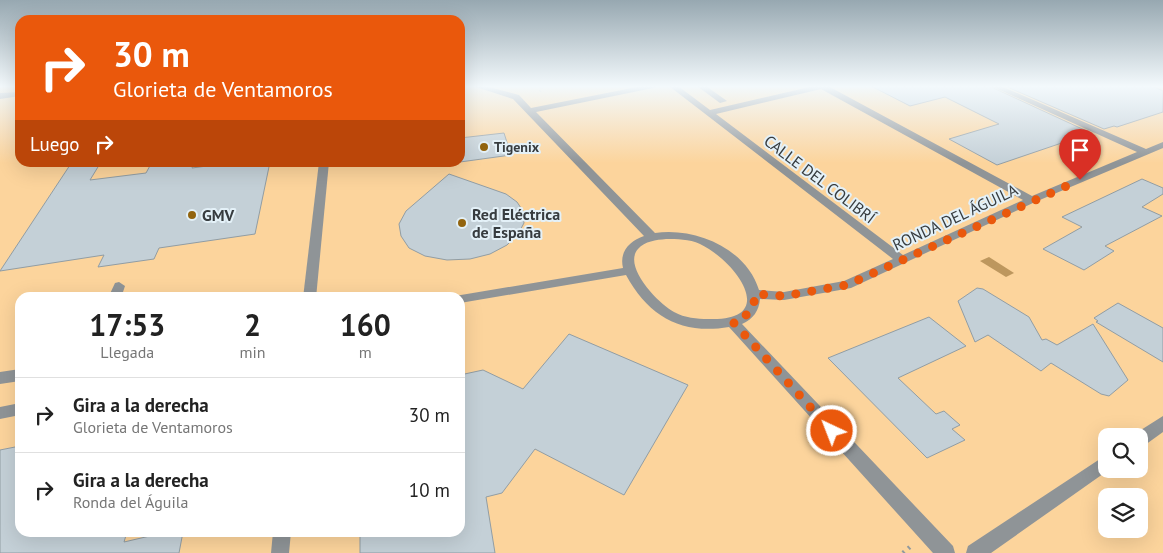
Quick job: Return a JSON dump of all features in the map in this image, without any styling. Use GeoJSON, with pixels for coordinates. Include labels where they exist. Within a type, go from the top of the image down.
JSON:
{"type":"FeatureCollection","features":[{"type":"Feature","properties":{"kind":"street"},"geometry":{"type":"LineString","coordinates":[[529,112],[650,236]]}},
{"type":"Feature","properties":{"kind":"street","name":"CALLE DEL COLIBRÍ"},"geometry":{"type":"LineString","coordinates":[[707,112],[902,260]]}},
{"type":"Feature","properties":{"kind":"street"},"geometry":{"type":"LineString","coordinates":[[870,112],[1030,200]]}},
{"type":"Feature","properties":{"kind":"street"},"geometry":{"type":"LineString","coordinates":[[1054,112],[1145,152]]}},
{"type":"Feature","properties":{"kind":"street","name":"RONDA DEL ÁGUILA"},"geometry":{"type":"LineString","coordinates":[[755,294],[784,296],[847,285],[1030,200],[1163,145]]}},
{"type":"Feature","properties":{"kind":"street"},"geometry":{"type":"LineString","coordinates":[[310,292],[323,167]]}},
{"type":"Feature","properties":{"kind":"street"},"geometry":{"type":"LineString","coordinates":[[650,236],[680,236],[708,242],[740,269],[750,282],[755,294],[754,306],[746,316],[733,322],[691,322],[672,317],[658,308],[635,283],[629,272],[627,258],[638,241],[650,236]]}},
{"type":"Feature","properties":{"kind":"street"},"geometry":{"type":"LineString","coordinates":[[465,299],[629,272]]}},
{"type":"Feature","properties":{"kind":"street"},"geometry":{"type":"LineString","coordinates":[[733,322],[946,553]]}},
{"type":"Feature","properties":{"kind":"street"},"geometry":{"type":"LineString","coordinates":[[0,378],[15,376]]}},
{"type":"Feature","properties":{"kind":"street"},"geometry":{"type":"LineString","coordinates":[[0,413],[15,410]]}},
{"type":"Feature","properties":{"kind":"street"},"geometry":{"type":"LineString","coordinates":[[1148,434],[1163,423]]}},
{"type":"Feature","properties":{"kind":"street"},"geometry":{"type":"LineString","coordinates":[[975,553],[1098,468]]}},
{"type":"Feature","properties":{"kind":"street"},"geometry":{"type":"LineString","coordinates":[[280,553],[282,537]]}},
{"type":"Feature","properties":{"kind":"shaded area"},"geometry":{"type":"Polygon","coordinates":[[[0,112],[15,112],[15,167],[465,167],[465,112],[1163,112],[1163,553],[0,553],[0,112]]]}},
{"type":"Feature","properties":{"kind":"shaded area"},"geometry":{"type":"Polygon","coordinates":[[[989,257],[1014,273],[1006,277],[980,261],[989,257]]]}},
{"type":"Feature","properties":{"kind":"building"},"geometry":{"type":"Polygon","coordinates":[[[975,112],[1045,112],[1091,133],[997,165],[949,139],[999,124],[975,112]]]}},
{"type":"Feature","properties":{"kind":"building"},"geometry":{"type":"Polygon","coordinates":[[[1064,112],[1163,112],[1117,127],[1104,129],[1064,112]]]}},
{"type":"Feature","properties":{"kind":"building","name":"Tigenix"},"geometry":{"type":"Polygon","coordinates":[[[504,133],[511,155],[465,161],[465,137],[504,133]]]}},
{"type":"Feature","properties":{"kind":"building","name":"GMV"},"geometry":{"type":"Polygon","coordinates":[[[69,167],[98,167],[90,180],[146,173],[149,167],[269,167],[255,234],[159,248],[154,259],[98,267],[104,255],[0,271],[69,167]]]}},
{"type":"Feature","properties":{"kind":"building","name":"Red Eléctrica de España"},"geometry":{"type":"Polygon","coordinates":[[[449,174],[506,194],[517,202],[523,211],[524,223],[518,234],[507,245],[490,254],[470,259],[447,260],[425,256],[409,248],[401,236],[399,224],[406,211],[449,174]]]}},
{"type":"Feature","properties":{"kind":"building"},"geometry":{"type":"Polygon","coordinates":[[[1142,179],[1163,188],[1163,194],[1142,207],[1162,216],[1105,246],[1114,251],[1084,270],[1043,249],[1082,227],[1062,217],[1142,179]]]}},
{"type":"Feature","properties":{"kind":"building"},"geometry":{"type":"Polygon","coordinates":[[[977,288],[983,289],[1029,317],[1042,340],[1046,339],[1057,345],[1093,324],[1128,380],[1109,396],[1101,394],[1051,363],[1041,371],[988,335],[975,342],[958,301],[977,288]]]}},
{"type":"Feature","properties":{"kind":"building"},"geometry":{"type":"Polygon","coordinates":[[[1118,303],[1163,328],[1163,362],[1096,322],[1098,321],[1094,318],[1118,303]]]}},
{"type":"Feature","properties":{"kind":"building"},"geometry":{"type":"Polygon","coordinates":[[[929,317],[966,346],[898,378],[936,414],[944,411],[960,425],[952,429],[965,440],[927,458],[828,358],[929,317]]]}},
{"type":"Feature","properties":{"kind":"building"},"geometry":{"type":"Polygon","coordinates":[[[569,334],[688,385],[624,495],[535,449],[502,493],[486,497],[495,553],[360,553],[360,537],[465,537],[465,374],[483,370],[523,389],[569,334]]]}},
{"type":"Feature","properties":{"kind":"building"},"geometry":{"type":"Polygon","coordinates":[[[15,447],[15,537],[126,537],[124,542],[146,537],[182,537],[179,553],[0,553],[0,450],[15,447]]]}},
{"type":"Feature","properties":{"kind":"place","name":"Tigenix"},"geometry":{"type":"Point","coordinates":[484,147]}},
{"type":"Feature","properties":{"kind":"place","name":"GMV"},"geometry":{"type":"Point","coordinates":[192,215]}},
{"type":"Feature","properties":{"kind":"place","name":"Red Eléctrica de España"},"geometry":{"type":"Point","coordinates":[462,223]}},
{"type":"Feature","properties":{"kind":"route"},"geometry":{"type":"LineString","coordinates":[[832,431],[747,340],[733,322],[746,316],[754,306],[755,294],[784,296],[847,285],[1030,200],[1080,180]]}}]}
